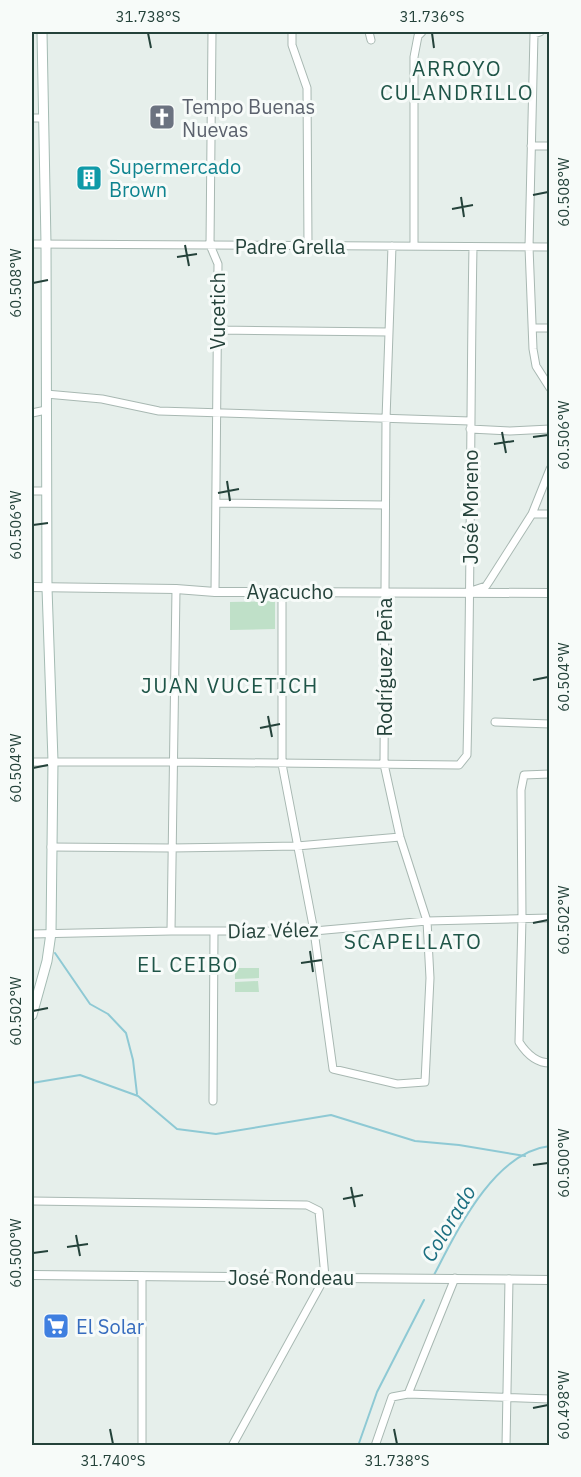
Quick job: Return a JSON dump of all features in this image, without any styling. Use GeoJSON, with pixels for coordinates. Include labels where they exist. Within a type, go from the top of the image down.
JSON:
{"type":"FeatureCollection","features":[{"type":"Feature","properties":{"kind":"main road"},"geometry":{"type":"LineString","coordinates":[[32,1015],[51,933],[53,761],[47,588],[46,244],[42,32]]}},
{"type":"Feature","properties":{"kind":"street","name":"Vucetich"},"geometry":{"type":"LineString","coordinates":[[212,32],[210,245],[218,264],[215,592]]}},
{"type":"Feature","properties":{"kind":"street"},"geometry":{"type":"LineString","coordinates":[[292,32],[292,45],[307,88],[308,246]]}},
{"type":"Feature","properties":{"kind":"street"},"geometry":{"type":"LineString","coordinates":[[414,246],[414,57],[418,36],[422,32]]}},
{"type":"Feature","properties":{"kind":"street"},"geometry":{"type":"LineString","coordinates":[[537,33],[529,247],[534,328],[533,349],[536,366],[549,388]]}},
{"type":"Feature","properties":{"kind":"street"},"geometry":{"type":"LineString","coordinates":[[32,118],[43,118]]}},
{"type":"Feature","properties":{"kind":"street"},"geometry":{"type":"LineString","coordinates":[[531,146],[549,146]]}},
{"type":"Feature","properties":{"kind":"street","name":"Padre Grella"},"geometry":{"type":"LineString","coordinates":[[32,244],[549,247]]}},
{"type":"Feature","properties":{"kind":"street","name":"Rodríguez Peña"},"geometry":{"type":"LineString","coordinates":[[314,931],[333,1069],[397,1084],[425,1082],[430,978],[427,921],[400,837],[384,764],[386,419],[392,246]]}},
{"type":"Feature","properties":{"kind":"street","name":"José Moreno"},"geometry":{"type":"LineString","coordinates":[[384,764],[459,765],[467,755],[471,591],[470,425],[473,247]]}},
{"type":"Feature","properties":{"kind":"street"},"geometry":{"type":"LineString","coordinates":[[534,328],[549,328]]}},
{"type":"Feature","properties":{"kind":"street"},"geometry":{"type":"LineString","coordinates":[[218,330],[389,332]]}},
{"type":"Feature","properties":{"kind":"street"},"geometry":{"type":"LineString","coordinates":[[46,394],[102,399],[159,411],[386,419],[470,425],[510,431],[549,429]]}},
{"type":"Feature","properties":{"kind":"street"},"geometry":{"type":"LineString","coordinates":[[32,413],[46,410]]}},
{"type":"Feature","properties":{"kind":"street"},"geometry":{"type":"LineString","coordinates":[[471,591],[486,586],[490,580],[531,514],[549,469]]}},
{"type":"Feature","properties":{"kind":"street"},"geometry":{"type":"LineString","coordinates":[[32,491],[47,491]]}},
{"type":"Feature","properties":{"kind":"street"},"geometry":{"type":"LineString","coordinates":[[216,503],[385,505]]}},
{"type":"Feature","properties":{"kind":"street"},"geometry":{"type":"LineString","coordinates":[[531,514],[549,514]]}},
{"type":"Feature","properties":{"kind":"street","name":"Ayacucho"},"geometry":{"type":"LineString","coordinates":[[32,587],[176,589],[215,592],[549,593]]}},
{"type":"Feature","properties":{"kind":"street"},"geometry":{"type":"LineString","coordinates":[[171,931],[176,589]]}},
{"type":"Feature","properties":{"kind":"street"},"geometry":{"type":"LineString","coordinates":[[282,591],[282,764],[314,931]]}},
{"type":"Feature","properties":{"kind":"street"},"geometry":{"type":"LineString","coordinates":[[495,722],[549,724]]}},
{"type":"Feature","properties":{"kind":"street"},"geometry":{"type":"LineString","coordinates":[[32,762],[384,764]]}},
{"type":"Feature","properties":{"kind":"street"},"geometry":{"type":"LineString","coordinates":[[549,774],[524,775],[521,790],[522,918],[519,1042],[539,1062],[549,1063]]}},
{"type":"Feature","properties":{"kind":"street"},"geometry":{"type":"LineString","coordinates":[[51,847],[297,846],[400,837]]}},
{"type":"Feature","properties":{"kind":"street","name":"Díaz Vélez"},"geometry":{"type":"LineString","coordinates":[[32,934],[314,931],[427,921],[549,918]]}},
{"type":"Feature","properties":{"kind":"street"},"geometry":{"type":"LineString","coordinates":[[213,1101],[214,931]]}},
{"type":"Feature","properties":{"kind":"street"},"geometry":{"type":"LineString","coordinates":[[32,1201],[307,1205],[319,1211],[325,1277],[232,1446]]}},
{"type":"Feature","properties":{"kind":"street","name":"José Rondeau"},"geometry":{"type":"LineString","coordinates":[[32,1275],[549,1280]]}},
{"type":"Feature","properties":{"kind":"street"},"geometry":{"type":"LineString","coordinates":[[142,1276],[142,1446]]}},
{"type":"Feature","properties":{"kind":"street"},"geometry":{"type":"LineString","coordinates":[[408,1394],[455,1278]]}},
{"type":"Feature","properties":{"kind":"street"},"geometry":{"type":"LineString","coordinates":[[506,1446],[509,1280]]}},
{"type":"Feature","properties":{"kind":"street"},"geometry":{"type":"LineString","coordinates":[[375,1446],[392,1397],[408,1394],[549,1399]]}},
{"type":"Feature","properties":{"kind":"green space"},"geometry":{"type":"Polygon","coordinates":[[[275,601],[275,629],[230,630],[230,602],[275,601]]]}},
{"type":"Feature","properties":{"kind":"green space"},"geometry":{"type":"Polygon","coordinates":[[[235,968],[259,968],[259,978],[235,979],[235,968]]]}},
{"type":"Feature","properties":{"kind":"green space"},"geometry":{"type":"Polygon","coordinates":[[[258,981],[259,992],[235,992],[235,982],[258,981]]]}},
{"type":"Feature","properties":{"kind":"waterway"},"geometry":{"type":"LineString","coordinates":[[55,953],[90,1004],[108,1014],[126,1033],[133,1060],[137,1094]]}},
{"type":"Feature","properties":{"kind":"waterway"},"geometry":{"type":"LineString","coordinates":[[32,1083],[80,1075],[138,1096],[177,1129],[216,1134],[331,1115],[415,1141],[459,1145],[525,1156]]}},
{"type":"Feature","properties":{"kind":"waterway","name":"Colorado"},"geometry":{"type":"LineString","coordinates":[[434,1275],[466,1216],[495,1178],[511,1162],[530,1151],[550,1146]]}},
{"type":"Feature","properties":{"kind":"waterway","name":"Colorado"},"geometry":{"type":"LineString","coordinates":[[358,1446],[377,1392],[424,1300]]}},
{"type":"Feature","properties":{"kind":"place","name":"Tempo Buenas Nuevas"},"geometry":{"type":"Point","coordinates":[162,117]}},
{"type":"Feature","properties":{"kind":"place","name":"Supermercado Brown"},"geometry":{"type":"Point","coordinates":[89,178]}},
{"type":"Feature","properties":{"kind":"place","name":"El Solar"},"geometry":{"type":"Point","coordinates":[56,1326]}},
{"type":"Feature","properties":{"kind":"district","name":"ARROYO CULANDRILLO"},"geometry":{"type":"Point","coordinates":[457,80]}},
{"type":"Feature","properties":{"kind":"district","name":"JUAN VUCETICH"},"geometry":{"type":"Point","coordinates":[230,685]}},
{"type":"Feature","properties":{"kind":"district","name":"SCAPELLATO"},"geometry":{"type":"Point","coordinates":[413,941]}},
{"type":"Feature","properties":{"kind":"district","name":"EL CEIBO"},"geometry":{"type":"Point","coordinates":[188,964]}}]}
